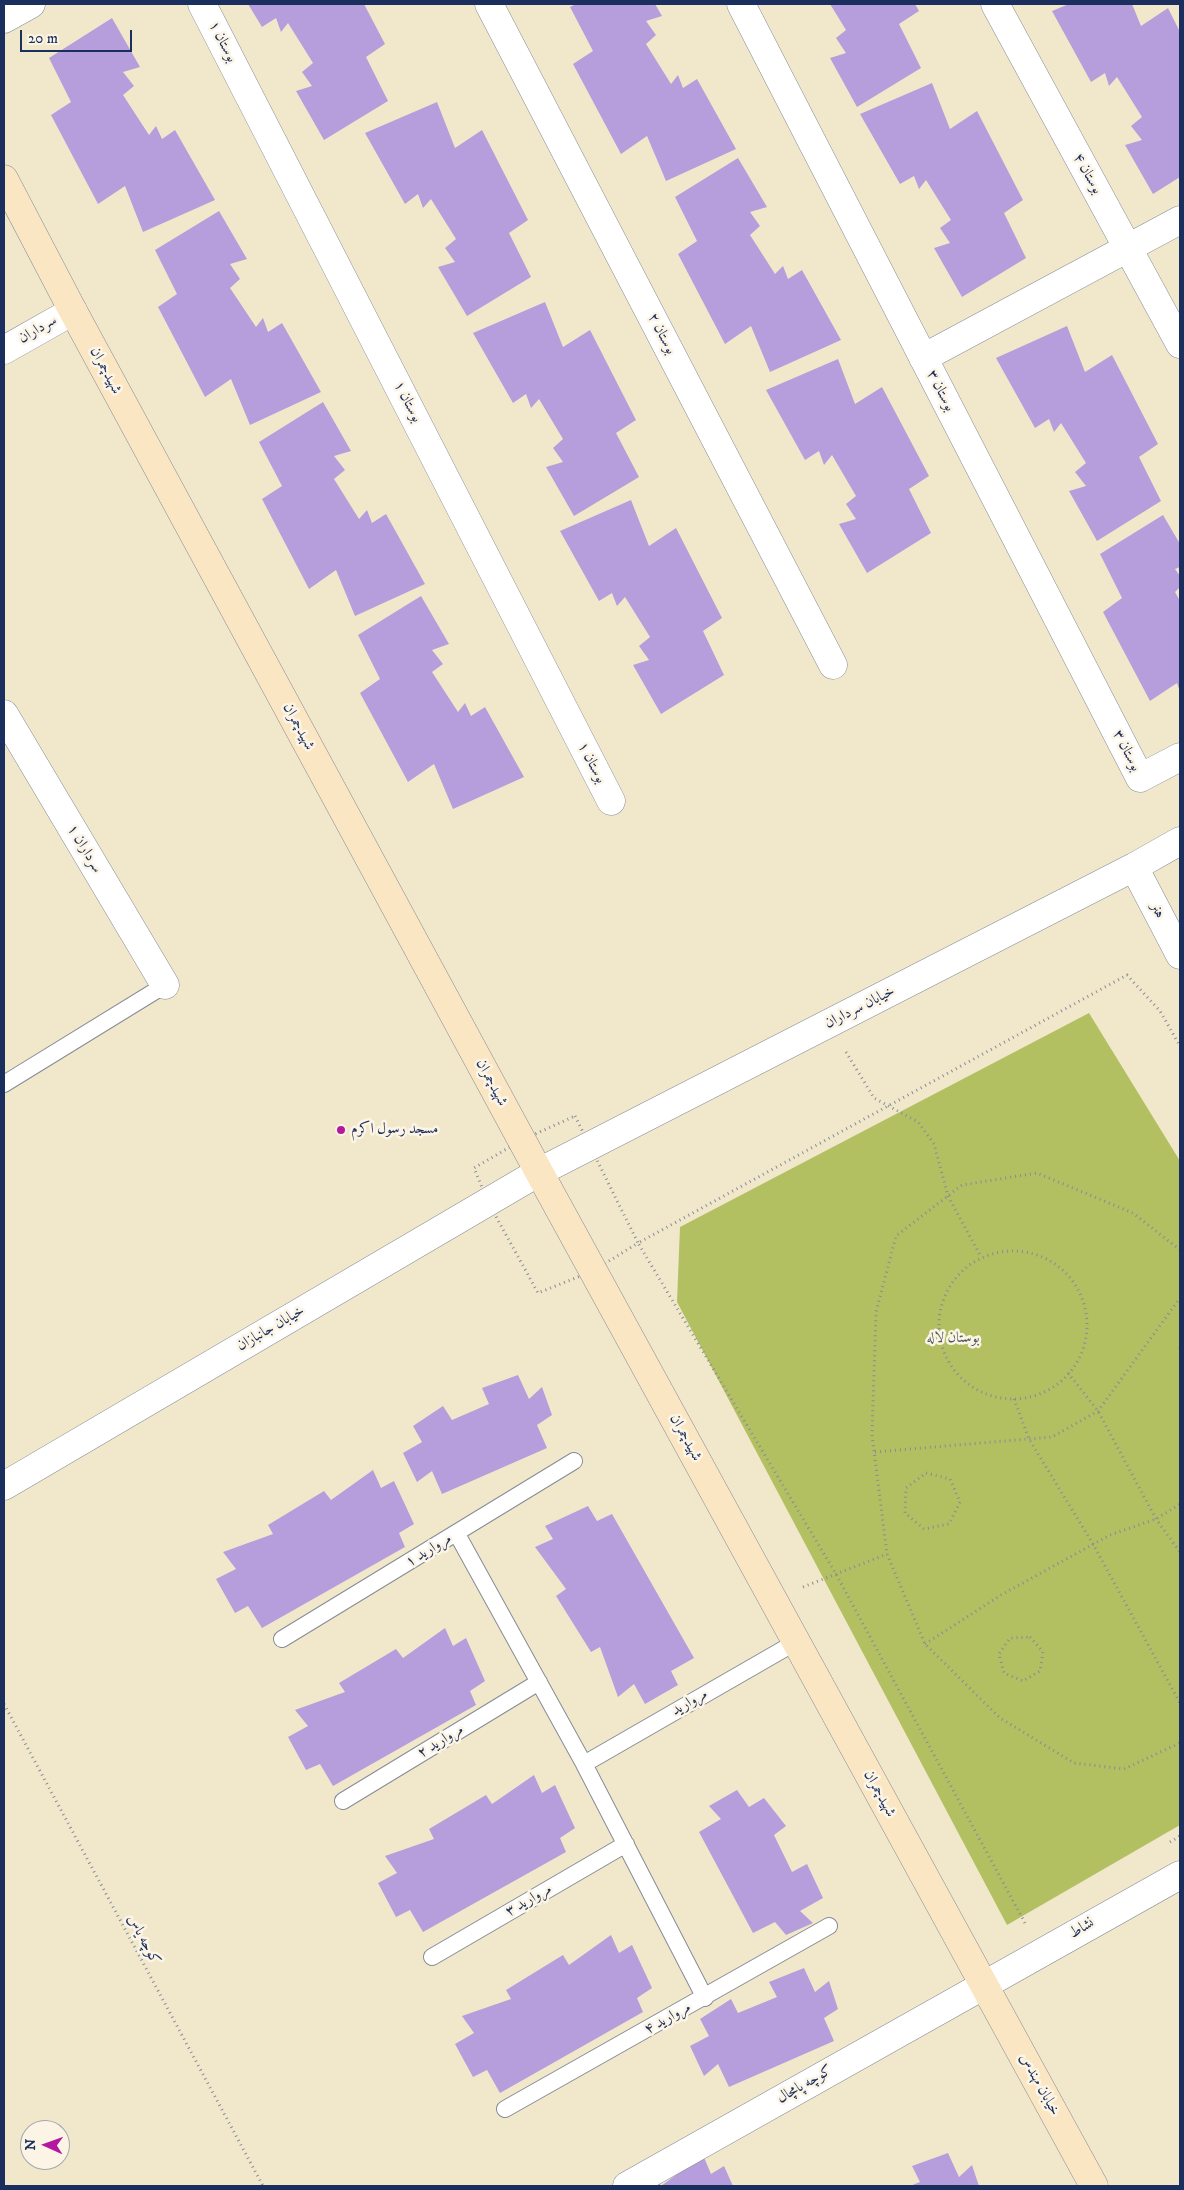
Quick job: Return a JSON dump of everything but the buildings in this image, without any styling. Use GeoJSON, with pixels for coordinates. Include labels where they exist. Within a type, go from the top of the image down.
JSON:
{"type":"FeatureCollection","features":[{"type":"Feature","properties":{"kind":"street"},"geometry":{"type":"LineString","coordinates":[[4,19],[31,4]]}},
{"type":"Feature","properties":{"kind":"street","name":"بوستان ۱"},"geometry":{"type":"LineString","coordinates":[[202,4],[611,801]]}},
{"type":"Feature","properties":{"kind":"street","name":"بوستان ۲"},"geometry":{"type":"LineString","coordinates":[[489,4],[833,665]]}},
{"type":"Feature","properties":{"kind":"street","name":"بوستان ۳"},"geometry":{"type":"LineString","coordinates":[[741,4],[1140,778],[1180,756]]}},
{"type":"Feature","properties":{"kind":"street","name":"بوستان ۴"},"geometry":{"type":"LineString","coordinates":[[995,4],[1180,344]]}},
{"type":"Feature","properties":{"kind":"street","name":"شهیدچمران"},"geometry":{"type":"LineString","coordinates":[[4,179],[73,311],[539,1172],[983,1984]]}},
{"type":"Feature","properties":{"kind":"street"},"geometry":{"type":"LineString","coordinates":[[923,358],[1180,220]]}},
{"type":"Feature","properties":{"kind":"street","name":"سرداران"},"geometry":{"type":"LineString","coordinates":[[4,350],[73,311]]}},
{"type":"Feature","properties":{"kind":"street","name":"سرداران ۱"},"geometry":{"type":"LineString","coordinates":[[4,714],[165,985]]}},
{"type":"Feature","properties":{"kind":"street","name":"خیابان سرداران"},"geometry":{"type":"LineString","coordinates":[[539,1172],[1134,868],[1180,841]]}},
{"type":"Feature","properties":{"kind":"street","name":"هنر"},"geometry":{"type":"LineString","coordinates":[[1134,868],[1180,955]]}},
{"type":"Feature","properties":{"kind":"street","name":"خیابان جانبازان"},"geometry":{"type":"LineString","coordinates":[[4,1486],[539,1172]]}},
{"type":"Feature","properties":{"kind":"street","name":"نشاط"},"geometry":{"type":"LineString","coordinates":[[983,1984],[1180,1875]]}},
{"type":"Feature","properties":{"kind":"street","name":"خیابان مهندس"},"geometry":{"type":"LineString","coordinates":[[983,1984],[1086,2184]]}},
{"type":"Feature","properties":{"kind":"street","name":"کوچه پامچال"},"geometry":{"type":"LineString","coordinates":[[627,2186],[983,1984]]}},
{"type":"Feature","properties":{"kind":"lane"},"geometry":{"type":"LineString","coordinates":[[4,1084],[165,985]]}},
{"type":"Feature","properties":{"kind":"lane","name":"مروارید ۱"},"geometry":{"type":"LineString","coordinates":[[282,1639],[574,1461]]}},
{"type":"Feature","properties":{"kind":"lane"},"geometry":{"type":"LineString","coordinates":[[457,1534],[584,1764],[705,1998]]}},
{"type":"Feature","properties":{"kind":"lane","name":"مروارید"},"geometry":{"type":"LineString","coordinates":[[584,1764],[796,1642]]}},
{"type":"Feature","properties":{"kind":"lane","name":"مروارید ۲"},"geometry":{"type":"LineString","coordinates":[[343,1801],[539,1682]]}},
{"type":"Feature","properties":{"kind":"lane","name":"مروارید ۳"},"geometry":{"type":"LineString","coordinates":[[432,1957],[626,1844]]}},
{"type":"Feature","properties":{"kind":"lane","name":"مروارید ۴"},"geometry":{"type":"LineString","coordinates":[[505,2109],[705,1998],[829,1926]]}},
{"type":"Feature","properties":{"kind":"path"},"geometry":{"type":"LineString","coordinates":[[1025,1923],[836,1574],[638,1242],[1127,975],[1160,1011],[1180,1046]]}},
{"type":"Feature","properties":{"kind":"path"},"geometry":{"type":"LineString","coordinates":[[829,1024],[874,1098],[918,1122],[934,1144],[948,1196],[981,1256]]}},
{"type":"Feature","properties":{"kind":"path"},"geometry":{"type":"LineString","coordinates":[[1180,1250],[1133,1213],[1036,1173],[962,1185],[896,1236],[876,1312],[872,1435],[887,1554],[925,1644],[1000,1718],[1074,1763],[1124,1769],[1180,1743]]}},
{"type":"Feature","properties":{"kind":"path"},"geometry":{"type":"LineString","coordinates":[[1016,1249],[1051,1260],[1077,1284],[1088,1319],[1082,1355],[1068,1373],[1061,1384],[1028,1399],[992,1398],[961,1380],[942,1349],[939,1313],[953,1280],[981,1256],[1016,1249]]}},
{"type":"Feature","properties":{"kind":"path"},"geometry":{"type":"LineString","coordinates":[[875,1452],[1052,1437],[1098,1411],[1180,1298]]}},
{"type":"Feature","properties":{"kind":"path"},"geometry":{"type":"LineString","coordinates":[[1068,1373],[1098,1411],[1156,1519],[1180,1552]]}},
{"type":"Feature","properties":{"kind":"path"},"geometry":{"type":"LineString","coordinates":[[1014,1399],[1029,1439],[1092,1544],[1180,1703]]}},
{"type":"Feature","properties":{"kind":"path"},"geometry":{"type":"LineString","coordinates":[[926,1473],[950,1479],[960,1502],[948,1524],[924,1529],[906,1512],[906,1488],[926,1473]]}},
{"type":"Feature","properties":{"kind":"path"},"geometry":{"type":"LineString","coordinates":[[925,1644],[1001,1595],[1092,1544],[1110,1535],[1156,1519],[1180,1504]]}},
{"type":"Feature","properties":{"kind":"path"},"geometry":{"type":"LineString","coordinates":[[773,1599],[887,1554]]}},
{"type":"Feature","properties":{"kind":"path"},"geometry":{"type":"LineString","coordinates":[[1030,1637],[1043,1652],[1040,1671],[1022,1681],[1004,1673],[999,1654],[1010,1638],[1030,1637]]}},
{"type":"Feature","properties":{"kind":"path","name":"کوچه یاس"},"geometry":{"type":"LineString","coordinates":[[4,1704],[263,2186]]}},
{"type":"Feature","properties":{"kind":"green space","name":"بوستان لاله"},"geometry":{"type":"Polygon","coordinates":[[[1089,1013],[1180,1161],[1180,1825],[1007,1925],[677,1302],[680,1227],[1089,1013]]]}},
{"type":"Feature","properties":{"kind":"place","name":"مسجد رسول اکرم"},"geometry":{"type":"Point","coordinates":[341,1130]}}]}
